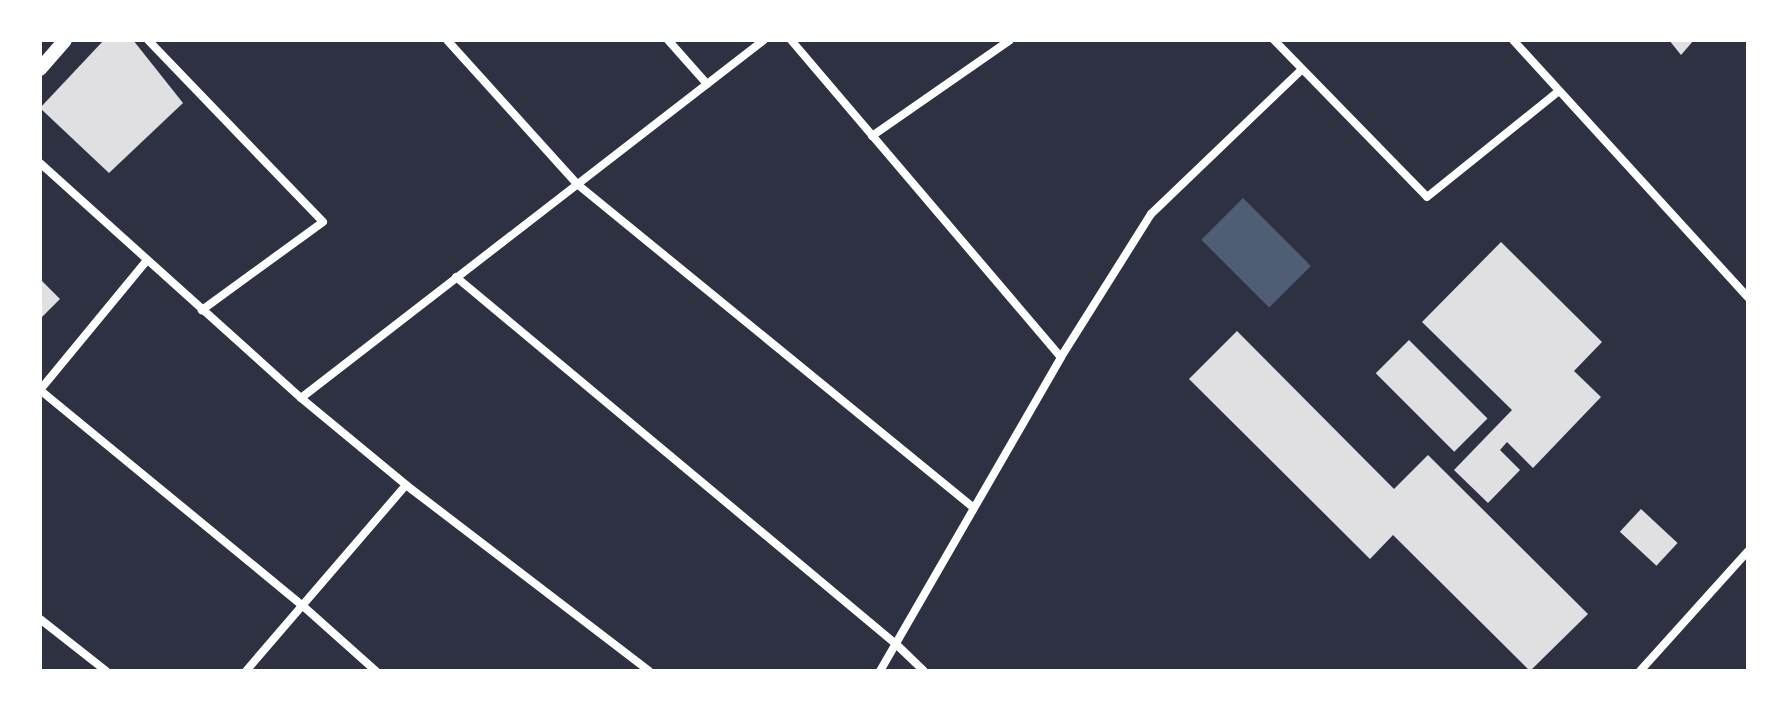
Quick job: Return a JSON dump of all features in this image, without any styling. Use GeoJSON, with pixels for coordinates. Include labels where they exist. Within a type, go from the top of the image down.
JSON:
{"type":"FeatureCollection","features":[{"type":"Feature","properties":{"kind":"street"},"geometry":{"type":"LineString","coordinates":[[40,69],[65,40]]}},
{"type":"Feature","properties":{"kind":"street"},"geometry":{"type":"LineString","coordinates":[[148,40],[323,222],[202,310]]}},
{"type":"Feature","properties":{"kind":"street"},"geometry":{"type":"LineString","coordinates":[[447,40],[577,184],[974,508]]}},
{"type":"Feature","properties":{"kind":"street"},"geometry":{"type":"LineString","coordinates":[[668,40],[707,84]]}},
{"type":"Feature","properties":{"kind":"street"},"geometry":{"type":"LineString","coordinates":[[301,398],[764,40]]}},
{"type":"Feature","properties":{"kind":"street"},"geometry":{"type":"LineString","coordinates":[[791,40],[1061,357]]}},
{"type":"Feature","properties":{"kind":"street"},"geometry":{"type":"LineString","coordinates":[[872,136],[1010,40]]}},
{"type":"Feature","properties":{"kind":"street"},"geometry":{"type":"LineString","coordinates":[[1274,40],[1427,197],[1559,91]]}},
{"type":"Feature","properties":{"kind":"street"},"geometry":{"type":"LineString","coordinates":[[1513,40],[1748,297]]}},
{"type":"Feature","properties":{"kind":"street"},"geometry":{"type":"LineString","coordinates":[[880,671],[1061,357],[1151,214],[1301,70]]}},
{"type":"Feature","properties":{"kind":"street"},"geometry":{"type":"LineString","coordinates":[[40,163],[301,398],[406,485],[649,671]]}},
{"type":"Feature","properties":{"kind":"street"},"geometry":{"type":"LineString","coordinates":[[147,260],[40,390],[303,606],[376,671]]}},
{"type":"Feature","properties":{"kind":"street"},"geometry":{"type":"LineString","coordinates":[[456,277],[897,645],[924,671]]}},
{"type":"Feature","properties":{"kind":"street"},"geometry":{"type":"LineString","coordinates":[[246,671],[406,485]]}},
{"type":"Feature","properties":{"kind":"street"},"geometry":{"type":"LineString","coordinates":[[1640,671],[1748,551]]}},
{"type":"Feature","properties":{"kind":"street"},"geometry":{"type":"LineString","coordinates":[[40,619],[106,671]]}},
{"type":"Feature","properties":{"kind":"water"},"geometry":{"type":"Polygon","coordinates":[[[1243,198],[1311,266],[1269,308],[1201,240],[1243,198]]]}},
{"type":"Feature","properties":{"kind":"building"},"geometry":{"type":"Polygon","coordinates":[[[104,40],[133,40],[183,103],[109,173],[40,108],[104,40]]]}},
{"type":"Feature","properties":{"kind":"building"},"geometry":{"type":"Polygon","coordinates":[[[1669,40],[1694,40],[1681,55],[1669,40]]]}},
{"type":"Feature","properties":{"kind":"building"},"geometry":{"type":"Polygon","coordinates":[[[1501,242],[1602,342],[1574,371],[1601,397],[1533,468],[1507,442],[1500,450],[1520,470],[1488,503],[1454,470],[1512,410],[1422,322],[1501,242]]]}},
{"type":"Feature","properties":{"kind":"building"},"geometry":{"type":"Polygon","coordinates":[[[40,279],[60,299],[40,319],[40,279]]]}},
{"type":"Feature","properties":{"kind":"building"},"geometry":{"type":"Polygon","coordinates":[[[1237,331],[1394,489],[1428,455],[1588,614],[1530,671],[1393,535],[1370,559],[1189,379],[1237,331]]]}},
{"type":"Feature","properties":{"kind":"building"},"geometry":{"type":"Polygon","coordinates":[[[1409,340],[1487,418],[1454,452],[1376,373],[1409,340]]]}},
{"type":"Feature","properties":{"kind":"building"},"geometry":{"type":"Polygon","coordinates":[[[1641,509],[1678,543],[1656,566],[1620,532],[1641,509]]]}}]}
